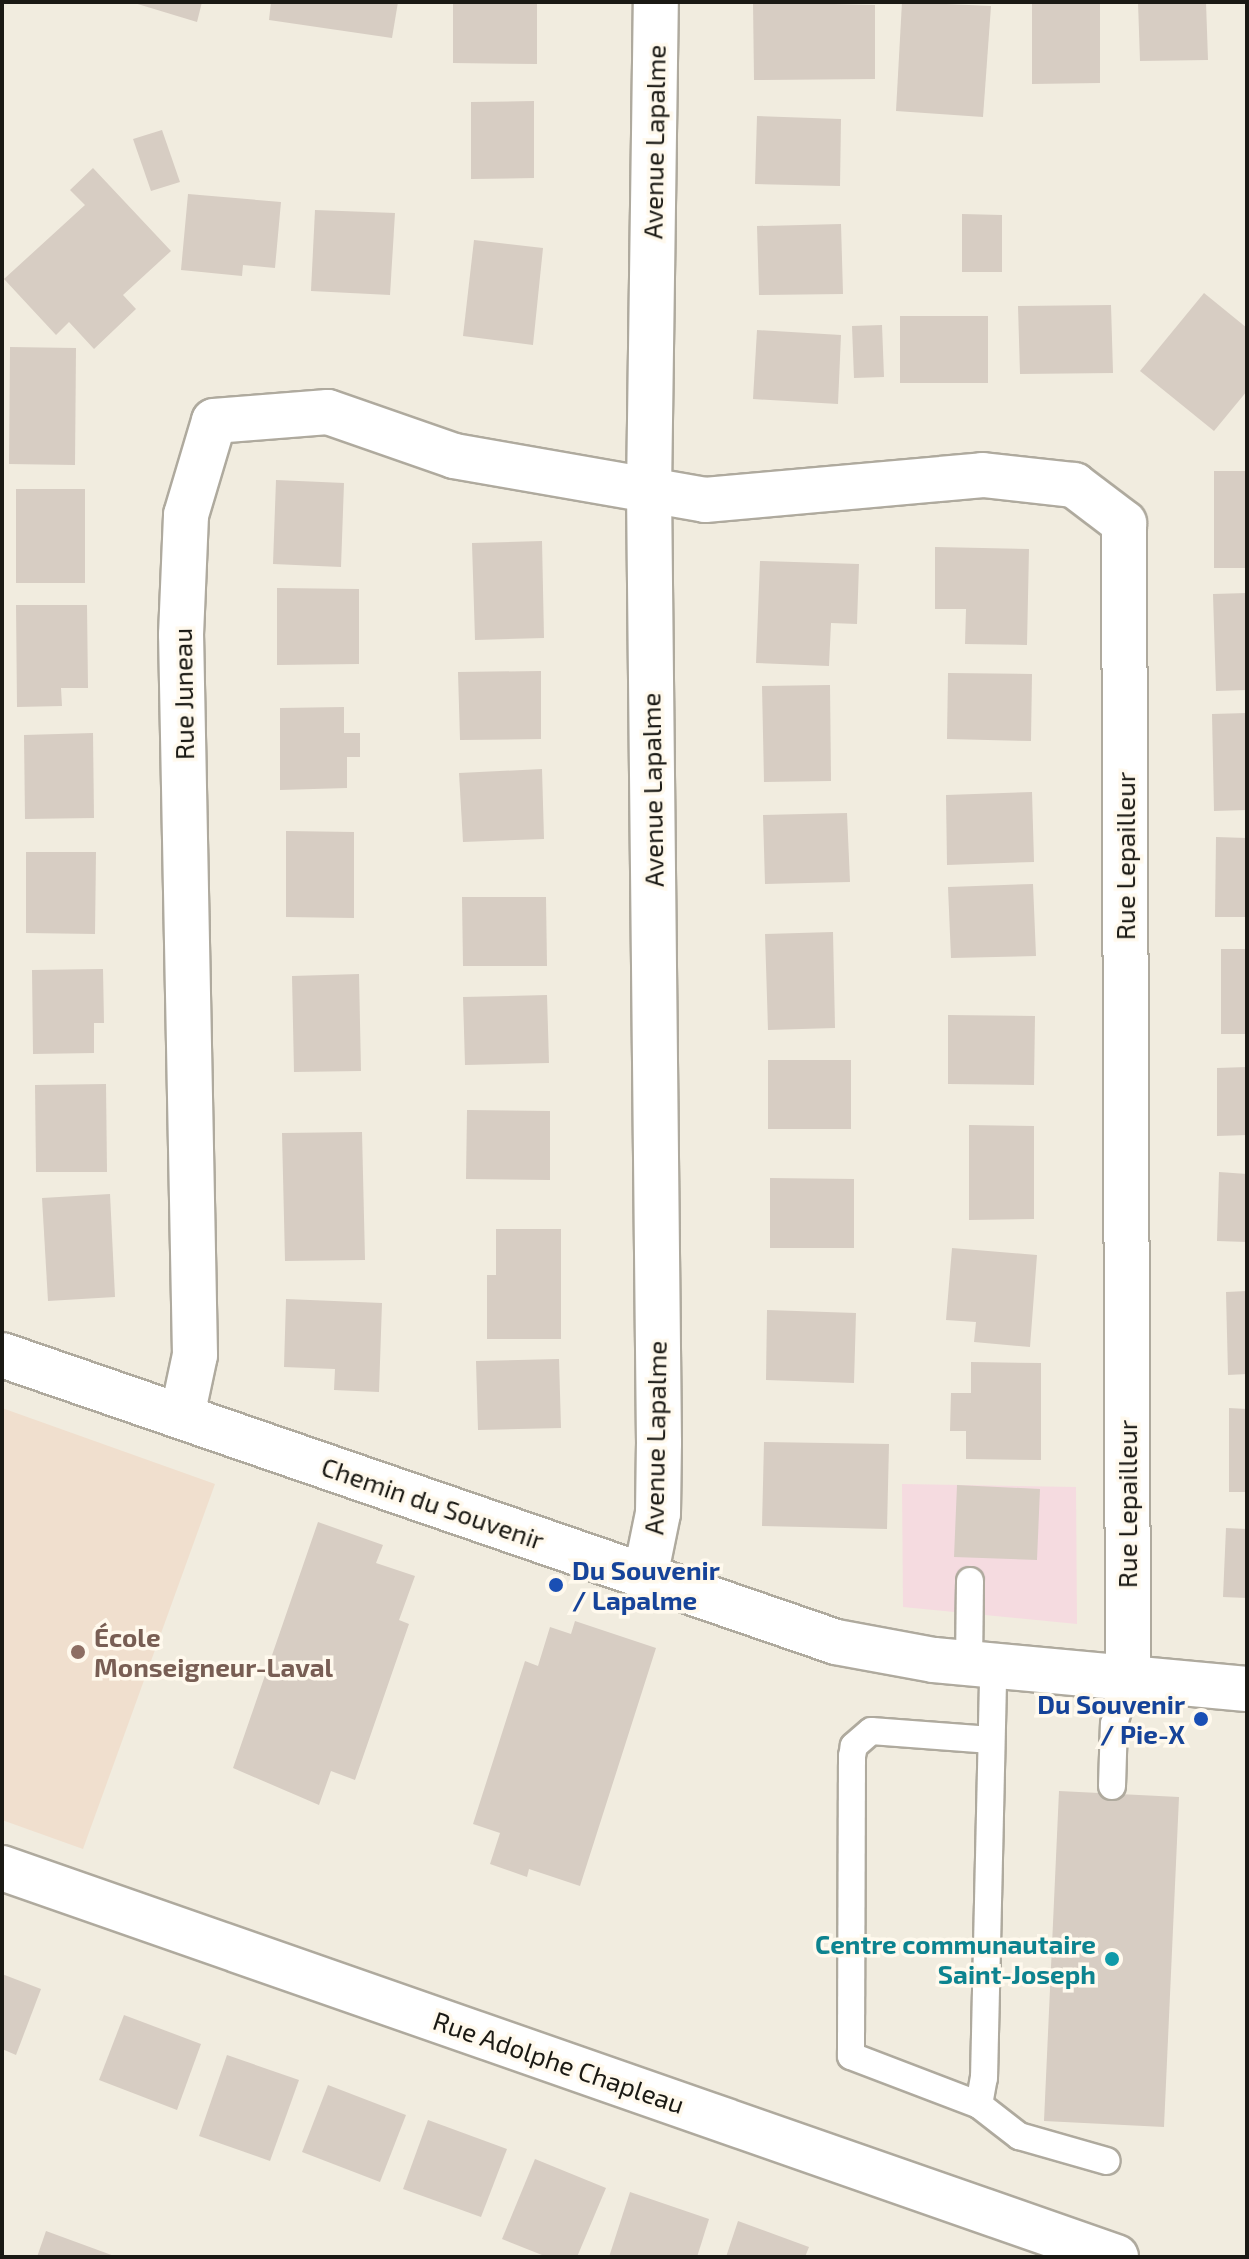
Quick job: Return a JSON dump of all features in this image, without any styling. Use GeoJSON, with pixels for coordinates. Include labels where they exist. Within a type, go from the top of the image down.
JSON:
{"type":"FeatureCollection","features":[{"type":"Feature","properties":{"kind":"street","name":"Avenue Lapalme"},"geometry":{"type":"LineString","coordinates":[[645,1577],[658,1513],[659,1443],[649,492],[656,2]]}},
{"type":"Feature","properties":{"kind":"street","name":"Rue Juneau"},"geometry":{"type":"LineString","coordinates":[[182,1416],[195,1355],[181,635],[186,515],[214,421],[328,412],[454,456],[649,492]]}},
{"type":"Feature","properties":{"kind":"street","name":"Rue Lepailleur"},"geometry":{"type":"LineString","coordinates":[[649,492],[705,500],[983,475],[1074,485],[1124,523],[1128,1679]]}},
{"type":"Feature","properties":{"kind":"street","name":"Chemin du Souvenir"},"geometry":{"type":"LineString","coordinates":[[2,1355],[836,1642],[981,1665],[1247,1689]]}},
{"type":"Feature","properties":{"kind":"street","name":"Rue Adolphe Chapleau"},"geometry":{"type":"LineString","coordinates":[[2,1868],[1116,2257]]}},
{"type":"Feature","properties":{"kind":"lane"},"geometry":{"type":"LineString","coordinates":[[970,1581],[991,1740],[984,2078],[979,2105]]}},
{"type":"Feature","properties":{"kind":"lane"},"geometry":{"type":"LineString","coordinates":[[1112,1786],[1114,1724],[1128,1679]]}},
{"type":"Feature","properties":{"kind":"lane"},"geometry":{"type":"LineString","coordinates":[[991,1740],[871,1731],[854,1746],[851,2056],[979,2105],[1019,2136],[1107,2161]]}},
{"type":"Feature","properties":{"kind":"shaded area","name":"École Monseigneur-Laval"},"geometry":{"type":"Polygon","coordinates":[[[2,1408],[215,1484],[83,1849],[2,1820],[2,1408]]]}},
{"type":"Feature","properties":{"kind":"shaded area"},"geometry":{"type":"Polygon","coordinates":[[[902,1484],[1076,1487],[1077,1624],[903,1607],[902,1484]]]}},
{"type":"Feature","properties":{"kind":"building"},"geometry":{"type":"Polygon","coordinates":[[[131,2],[202,2],[197,22],[131,2]]]}},
{"type":"Feature","properties":{"kind":"building"},"geometry":{"type":"Polygon","coordinates":[[[271,2],[398,2],[392,38],[269,20],[271,2]]]}},
{"type":"Feature","properties":{"kind":"building"},"geometry":{"type":"Polygon","coordinates":[[[453,2],[537,2],[537,64],[453,63],[453,2]]]}},
{"type":"Feature","properties":{"kind":"building"},"geometry":{"type":"Polygon","coordinates":[[[753,2],[875,5],[875,79],[754,80],[753,2]]]}},
{"type":"Feature","properties":{"kind":"building"},"geometry":{"type":"Polygon","coordinates":[[[902,2],[991,6],[983,117],[896,111],[902,2]]]}},
{"type":"Feature","properties":{"kind":"building"},"geometry":{"type":"Polygon","coordinates":[[[1032,2],[1100,2],[1100,83],[1032,84],[1032,2]]]}},
{"type":"Feature","properties":{"kind":"building"},"geometry":{"type":"Polygon","coordinates":[[[1138,2],[1206,2],[1208,60],[1140,61],[1138,2]]]}},
{"type":"Feature","properties":{"kind":"building"},"geometry":{"type":"Polygon","coordinates":[[[534,101],[534,178],[471,179],[471,102],[534,101]]]}},
{"type":"Feature","properties":{"kind":"building"},"geometry":{"type":"Polygon","coordinates":[[[757,116],[841,119],[840,186],[755,184],[757,116]]]}},
{"type":"Feature","properties":{"kind":"building"},"geometry":{"type":"Polygon","coordinates":[[[162,130],[180,182],[151,191],[133,139],[162,130]]]}},
{"type":"Feature","properties":{"kind":"building"},"geometry":{"type":"Polygon","coordinates":[[[93,168],[171,251],[123,295],[136,309],[94,349],[69,322],[56,335],[4,279],[85,205],[70,190],[93,168]]]}},
{"type":"Feature","properties":{"kind":"building"},"geometry":{"type":"Polygon","coordinates":[[[188,194],[281,202],[275,268],[243,265],[242,276],[181,270],[188,194]]]}},
{"type":"Feature","properties":{"kind":"building"},"geometry":{"type":"Polygon","coordinates":[[[315,210],[395,213],[390,295],[311,291],[315,210]]]}},
{"type":"Feature","properties":{"kind":"building"},"geometry":{"type":"Polygon","coordinates":[[[962,214],[1002,215],[1002,272],[962,272],[962,214]]]}},
{"type":"Feature","properties":{"kind":"building"},"geometry":{"type":"Polygon","coordinates":[[[841,224],[843,294],[759,295],[757,226],[841,224]]]}},
{"type":"Feature","properties":{"kind":"building"},"geometry":{"type":"Polygon","coordinates":[[[474,240],[543,248],[533,345],[463,336],[474,240]]]}},
{"type":"Feature","properties":{"kind":"building"},"geometry":{"type":"Polygon","coordinates":[[[1204,293],[1247,328],[1247,391],[1214,431],[1140,371],[1204,293]]]}},
{"type":"Feature","properties":{"kind":"building"},"geometry":{"type":"Polygon","coordinates":[[[1111,305],[1113,373],[1020,374],[1018,306],[1111,305]]]}},
{"type":"Feature","properties":{"kind":"building"},"geometry":{"type":"Polygon","coordinates":[[[900,316],[988,316],[988,383],[900,383],[900,316]]]}},
{"type":"Feature","properties":{"kind":"building"},"geometry":{"type":"Polygon","coordinates":[[[882,325],[884,377],[854,378],[852,326],[882,325]]]}},
{"type":"Feature","properties":{"kind":"building"},"geometry":{"type":"Polygon","coordinates":[[[757,330],[841,335],[838,404],[753,399],[757,330]]]}},
{"type":"Feature","properties":{"kind":"building"},"geometry":{"type":"Polygon","coordinates":[[[10,347],[76,348],[75,465],[9,464],[10,347]]]}},
{"type":"Feature","properties":{"kind":"building"},"geometry":{"type":"Polygon","coordinates":[[[1214,471],[1247,471],[1247,568],[1214,568],[1214,471]]]}},
{"type":"Feature","properties":{"kind":"building"},"geometry":{"type":"Polygon","coordinates":[[[276,480],[344,483],[341,567],[273,564],[276,480]]]}},
{"type":"Feature","properties":{"kind":"building"},"geometry":{"type":"Polygon","coordinates":[[[16,489],[85,489],[85,583],[16,583],[16,489]]]}},
{"type":"Feature","properties":{"kind":"building"},"geometry":{"type":"Polygon","coordinates":[[[542,541],[544,638],[475,640],[472,543],[542,541]]]}},
{"type":"Feature","properties":{"kind":"building"},"geometry":{"type":"Polygon","coordinates":[[[935,547],[1029,549],[1027,645],[965,644],[966,609],[935,609],[935,547]]]}},
{"type":"Feature","properties":{"kind":"building"},"geometry":{"type":"Polygon","coordinates":[[[760,561],[859,564],[857,624],[831,623],[829,666],[756,663],[760,561]]]}},
{"type":"Feature","properties":{"kind":"building"},"geometry":{"type":"Polygon","coordinates":[[[277,588],[359,589],[359,664],[277,665],[277,588]]]}},
{"type":"Feature","properties":{"kind":"building"},"geometry":{"type":"Polygon","coordinates":[[[1247,593],[1247,690],[1216,691],[1213,594],[1247,593]]]}},
{"type":"Feature","properties":{"kind":"building"},"geometry":{"type":"Polygon","coordinates":[[[16,605],[87,605],[88,688],[61,688],[62,706],[17,707],[16,605]]]}},
{"type":"Feature","properties":{"kind":"building"},"geometry":{"type":"Polygon","coordinates":[[[541,671],[541,739],[460,740],[458,672],[541,671]]]}},
{"type":"Feature","properties":{"kind":"building"},"geometry":{"type":"Polygon","coordinates":[[[948,673],[1032,674],[1031,741],[947,739],[948,673]]]}},
{"type":"Feature","properties":{"kind":"building"},"geometry":{"type":"Polygon","coordinates":[[[830,685],[831,781],[764,782],[762,686],[830,685]]]}},
{"type":"Feature","properties":{"kind":"building"},"geometry":{"type":"Polygon","coordinates":[[[344,707],[344,733],[360,733],[360,757],[347,757],[347,788],[280,790],[280,708],[344,707]]]}},
{"type":"Feature","properties":{"kind":"building"},"geometry":{"type":"Polygon","coordinates":[[[1247,713],[1247,810],[1214,811],[1212,714],[1247,713]]]}},
{"type":"Feature","properties":{"kind":"building"},"geometry":{"type":"Polygon","coordinates":[[[93,733],[94,818],[25,819],[24,735],[93,733]]]}},
{"type":"Feature","properties":{"kind":"building"},"geometry":{"type":"Polygon","coordinates":[[[542,769],[544,839],[463,842],[459,773],[542,769]]]}},
{"type":"Feature","properties":{"kind":"building"},"geometry":{"type":"Polygon","coordinates":[[[1032,792],[1034,862],[947,865],[946,795],[1032,792]]]}},
{"type":"Feature","properties":{"kind":"building"},"geometry":{"type":"Polygon","coordinates":[[[847,813],[850,882],[765,884],[763,815],[847,813]]]}},
{"type":"Feature","properties":{"kind":"building"},"geometry":{"type":"Polygon","coordinates":[[[286,831],[354,832],[354,918],[286,917],[286,831]]]}},
{"type":"Feature","properties":{"kind":"building"},"geometry":{"type":"Polygon","coordinates":[[[1216,837],[1247,838],[1247,917],[1215,917],[1216,837]]]}},
{"type":"Feature","properties":{"kind":"building"},"geometry":{"type":"Polygon","coordinates":[[[26,852],[96,852],[95,934],[26,933],[26,852]]]}},
{"type":"Feature","properties":{"kind":"building"},"geometry":{"type":"Polygon","coordinates":[[[1033,884],[1036,956],[951,958],[948,887],[1033,884]]]}},
{"type":"Feature","properties":{"kind":"building"},"geometry":{"type":"Polygon","coordinates":[[[462,897],[546,897],[547,966],[463,966],[462,897]]]}},
{"type":"Feature","properties":{"kind":"building"},"geometry":{"type":"Polygon","coordinates":[[[833,932],[835,1028],[768,1030],[765,934],[833,932]]]}},
{"type":"Feature","properties":{"kind":"building"},"geometry":{"type":"Polygon","coordinates":[[[1221,949],[1247,949],[1247,1034],[1221,1034],[1221,949]]]}},
{"type":"Feature","properties":{"kind":"building"},"geometry":{"type":"Polygon","coordinates":[[[103,969],[104,1023],[94,1023],[94,1053],[33,1054],[32,970],[103,969]]]}},
{"type":"Feature","properties":{"kind":"building"},"geometry":{"type":"Polygon","coordinates":[[[359,974],[361,1071],[294,1072],[292,976],[359,974]]]}},
{"type":"Feature","properties":{"kind":"building"},"geometry":{"type":"Polygon","coordinates":[[[547,995],[549,1063],[465,1065],[463,997],[547,995]]]}},
{"type":"Feature","properties":{"kind":"building"},"geometry":{"type":"Polygon","coordinates":[[[948,1015],[1035,1016],[1034,1085],[948,1084],[948,1015]]]}},
{"type":"Feature","properties":{"kind":"building"},"geometry":{"type":"Polygon","coordinates":[[[768,1060],[851,1060],[851,1129],[768,1129],[768,1060]]]}},
{"type":"Feature","properties":{"kind":"building"},"geometry":{"type":"Polygon","coordinates":[[[1247,1067],[1247,1135],[1217,1136],[1217,1068],[1247,1067]]]}},
{"type":"Feature","properties":{"kind":"building"},"geometry":{"type":"Polygon","coordinates":[[[106,1084],[107,1172],[36,1172],[35,1085],[106,1084]]]}},
{"type":"Feature","properties":{"kind":"building"},"geometry":{"type":"Polygon","coordinates":[[[467,1110],[550,1111],[550,1180],[466,1179],[467,1110]]]}},
{"type":"Feature","properties":{"kind":"building"},"geometry":{"type":"Polygon","coordinates":[[[969,1125],[1034,1126],[1034,1219],[969,1220],[969,1125]]]}},
{"type":"Feature","properties":{"kind":"building"},"geometry":{"type":"Polygon","coordinates":[[[362,1132],[365,1260],[285,1261],[282,1133],[362,1132]]]}},
{"type":"Feature","properties":{"kind":"building"},"geometry":{"type":"Polygon","coordinates":[[[1219,1172],[1247,1174],[1247,1242],[1217,1241],[1219,1172]]]}},
{"type":"Feature","properties":{"kind":"building"},"geometry":{"type":"Polygon","coordinates":[[[770,1178],[854,1179],[854,1248],[770,1248],[770,1178]]]}},
{"type":"Feature","properties":{"kind":"building"},"geometry":{"type":"Polygon","coordinates":[[[110,1194],[115,1297],[48,1301],[42,1198],[110,1194]]]}},
{"type":"Feature","properties":{"kind":"building"},"geometry":{"type":"Polygon","coordinates":[[[496,1229],[561,1229],[561,1339],[487,1339],[487,1275],[496,1275],[496,1229]]]}},
{"type":"Feature","properties":{"kind":"building"},"geometry":{"type":"Polygon","coordinates":[[[952,1248],[1037,1255],[1030,1347],[974,1342],[976,1322],[946,1320],[952,1248]]]}},
{"type":"Feature","properties":{"kind":"building"},"geometry":{"type":"Polygon","coordinates":[[[1247,1291],[1247,1374],[1228,1375],[1226,1292],[1247,1291]]]}},
{"type":"Feature","properties":{"kind":"building"},"geometry":{"type":"Polygon","coordinates":[[[286,1299],[382,1303],[379,1392],[334,1390],[335,1369],[284,1367],[286,1299]]]}},
{"type":"Feature","properties":{"kind":"building"},"geometry":{"type":"Polygon","coordinates":[[[767,1310],[856,1313],[854,1383],[766,1380],[767,1310]]]}},
{"type":"Feature","properties":{"kind":"building"},"geometry":{"type":"Polygon","coordinates":[[[559,1359],[561,1428],[478,1430],[476,1361],[559,1359]]]}},
{"type":"Feature","properties":{"kind":"building"},"geometry":{"type":"Polygon","coordinates":[[[971,1362],[1041,1363],[1041,1460],[966,1459],[966,1431],[950,1431],[951,1393],[971,1393],[971,1362]]]}},
{"type":"Feature","properties":{"kind":"building"},"geometry":{"type":"Polygon","coordinates":[[[1229,1408],[1247,1409],[1247,1492],[1229,1492],[1229,1408]]]}},
{"type":"Feature","properties":{"kind":"building"},"geometry":{"type":"Polygon","coordinates":[[[764,1442],[889,1444],[887,1529],[762,1526],[764,1442]]]}},
{"type":"Feature","properties":{"kind":"building"},"geometry":{"type":"Polygon","coordinates":[[[957,1485],[1040,1489],[1037,1560],[954,1557],[957,1485]]]}},
{"type":"Feature","properties":{"kind":"building"},"geometry":{"type":"Polygon","coordinates":[[[318,1522],[383,1545],[376,1563],[415,1576],[399,1620],[409,1624],[355,1780],[331,1771],[319,1805],[233,1768],[318,1522]]]}},
{"type":"Feature","properties":{"kind":"building"},"geometry":{"type":"Polygon","coordinates":[[[1226,1528],[1247,1529],[1247,1598],[1223,1597],[1226,1528]]]}},
{"type":"Feature","properties":{"kind":"building"},"geometry":{"type":"Polygon","coordinates":[[[575,1621],[656,1648],[580,1886],[529,1869],[527,1877],[490,1864],[500,1833],[473,1824],[525,1661],[538,1666],[550,1627],[571,1634],[575,1621]]]}},
{"type":"Feature","properties":{"kind":"building","name":"Centre communautaire Saint-Joseph"},"geometry":{"type":"Polygon","coordinates":[[[1059,1791],[1179,1797],[1164,2127],[1044,2121],[1059,1791]]]}},
{"type":"Feature","properties":{"kind":"building"},"geometry":{"type":"Polygon","coordinates":[[[2,1974],[41,1989],[16,2055],[2,2049],[2,1974]]]}},
{"type":"Feature","properties":{"kind":"building"},"geometry":{"type":"Polygon","coordinates":[[[124,2015],[201,2044],[177,2110],[99,2080],[124,2015]]]}},
{"type":"Feature","properties":{"kind":"building"},"geometry":{"type":"Polygon","coordinates":[[[227,2055],[299,2080],[270,2161],[199,2136],[227,2055]]]}},
{"type":"Feature","properties":{"kind":"building"},"geometry":{"type":"Polygon","coordinates":[[[328,2085],[406,2115],[380,2182],[302,2152],[328,2085]]]}},
{"type":"Feature","properties":{"kind":"building"},"geometry":{"type":"Polygon","coordinates":[[[428,2120],[507,2149],[481,2217],[403,2189],[428,2120]]]}},
{"type":"Feature","properties":{"kind":"building"},"geometry":{"type":"Polygon","coordinates":[[[535,2159],[606,2188],[577,2257],[547,2257],[502,2239],[535,2159]]]}},
{"type":"Feature","properties":{"kind":"building"},"geometry":{"type":"Polygon","coordinates":[[[630,2192],[709,2219],[697,2257],[609,2257],[630,2192]]]}},
{"type":"Feature","properties":{"kind":"building"},"geometry":{"type":"Polygon","coordinates":[[[738,2221],[809,2247],[805,2257],[726,2257],[738,2221]]]}},
{"type":"Feature","properties":{"kind":"building"},"geometry":{"type":"Polygon","coordinates":[[[46,2231],[117,2257],[37,2257],[46,2231]]]}},
{"type":"Feature","properties":{"kind":"place","name":"Du Souvenir / Lapalme"},"geometry":{"type":"Point","coordinates":[556,1585]}},
{"type":"Feature","properties":{"kind":"place","name":"École Monseigneur-Laval"},"geometry":{"type":"Point","coordinates":[78,1652]}},
{"type":"Feature","properties":{"kind":"place","name":"Du Souvenir / Pie-X"},"geometry":{"type":"Point","coordinates":[1201,1719]}},
{"type":"Feature","properties":{"kind":"place","name":"Centre communautaire Saint-Joseph"},"geometry":{"type":"Point","coordinates":[1112,1959]}}]}
